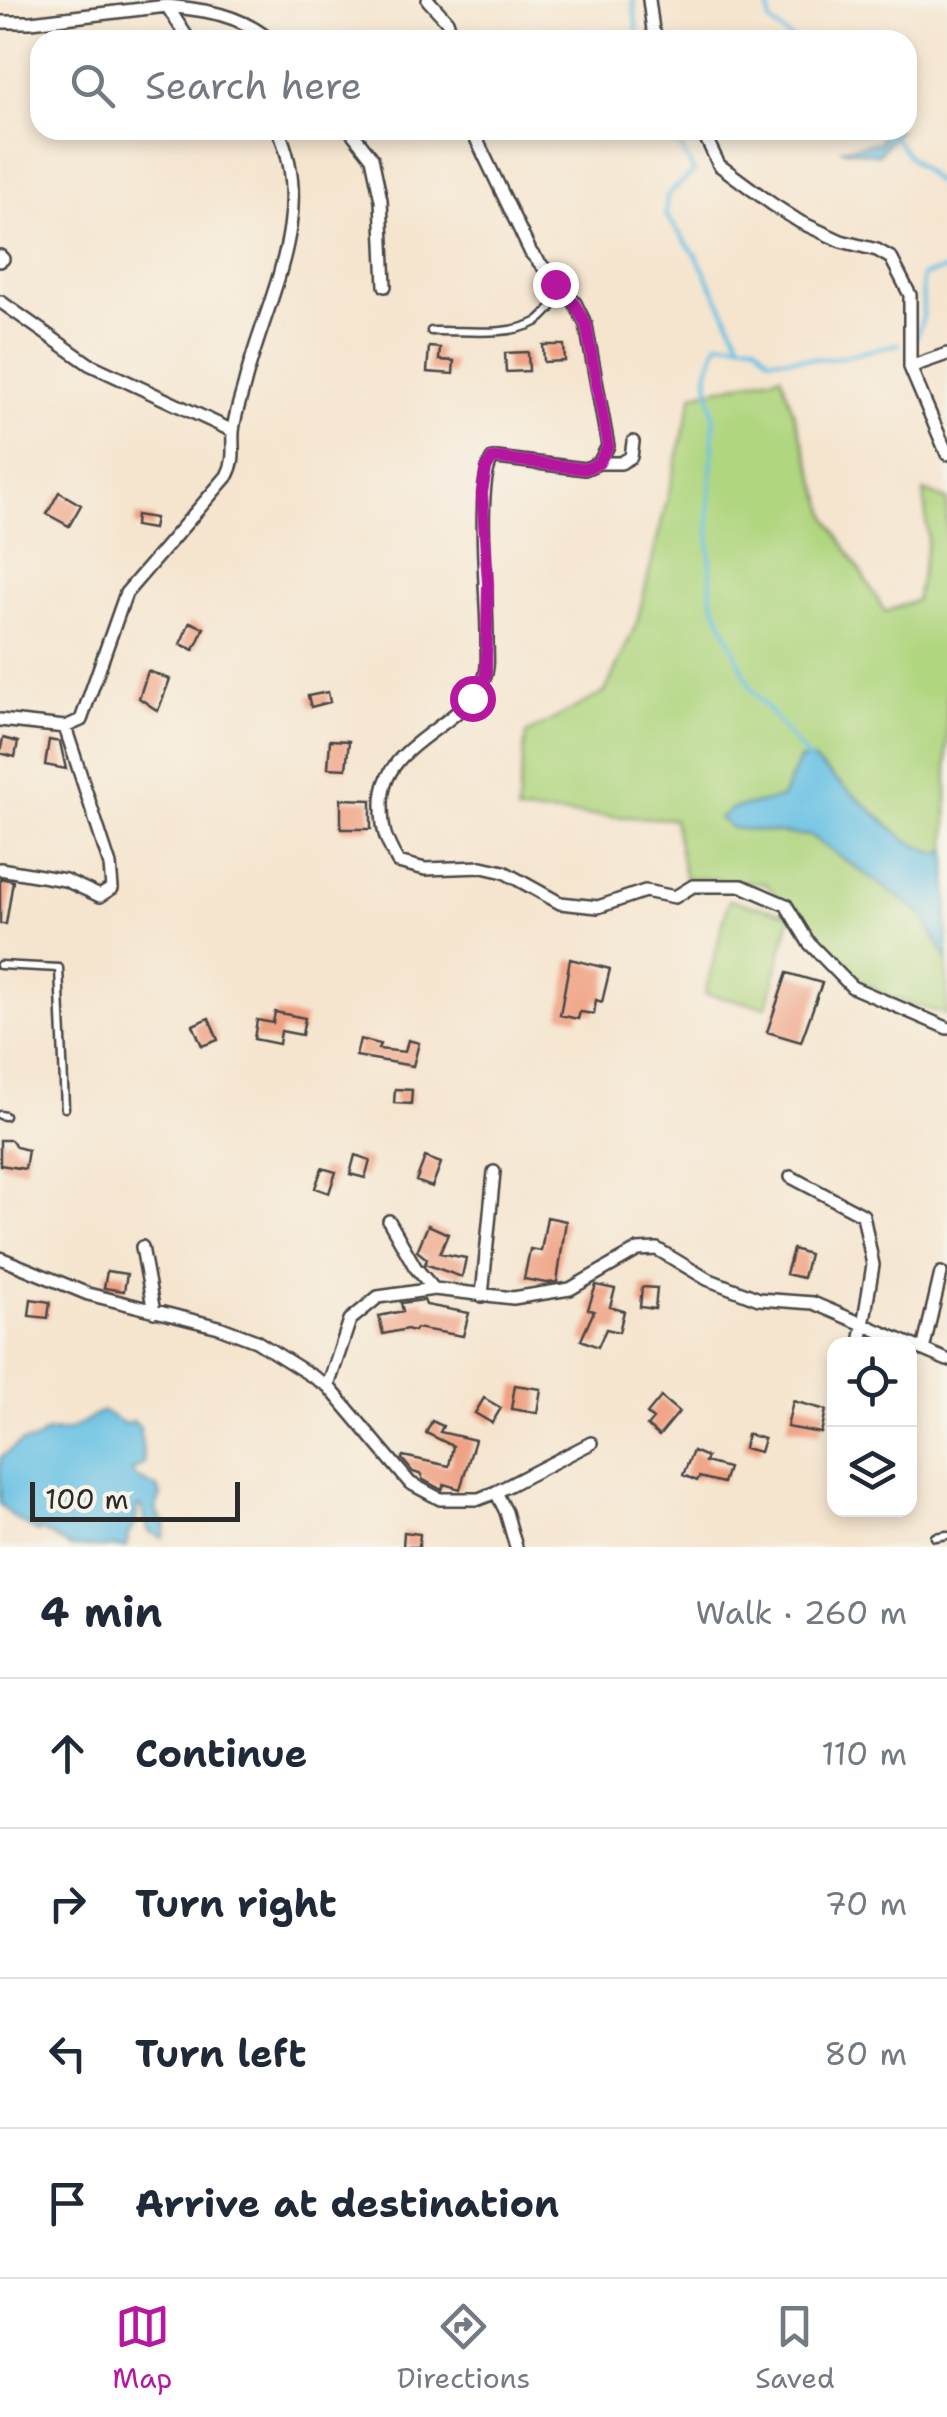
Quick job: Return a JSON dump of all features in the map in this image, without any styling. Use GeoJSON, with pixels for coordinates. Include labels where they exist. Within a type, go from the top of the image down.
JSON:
{"type":"FeatureCollection","features":[{"type":"Feature","properties":{"kind":"street"},"geometry":{"type":"LineString","coordinates":[[428,0],[450,30]]}},
{"type":"Feature","properties":{"kind":"street"},"geometry":{"type":"LineString","coordinates":[[649,0],[656,30]]}},
{"type":"Feature","properties":{"kind":"street"},"geometry":{"type":"LineString","coordinates":[[167,6],[183,30]]}},
{"type":"Feature","properties":{"kind":"street"},"geometry":{"type":"LineString","coordinates":[[0,22],[167,6],[220,12],[258,30]]}},
{"type":"Feature","properties":{"kind":"street"},"geometry":{"type":"LineString","coordinates":[[0,720],[65,728],[80,720],[126,592],[227,476],[236,459],[233,430],[294,213],[283,140]]}},
{"type":"Feature","properties":{"kind":"street"},"geometry":{"type":"LineString","coordinates":[[358,140],[372,158],[381,200],[385,286]]}},
{"type":"Feature","properties":{"kind":"street"},"geometry":{"type":"LineString","coordinates":[[477,140],[531,253],[574,303],[586,324],[608,446],[599,463]]}},
{"type":"Feature","properties":{"kind":"street"},"geometry":{"type":"LineString","coordinates":[[707,140],[719,165],[800,222],[891,258],[910,295],[910,367],[947,454]]}},
{"type":"Feature","properties":{"kind":"street"},"geometry":{"type":"LineString","coordinates":[[1,302],[89,364],[233,430]]}},
{"type":"Feature","properties":{"kind":"street"},"geometry":{"type":"LineString","coordinates":[[910,367],[947,354]]}},
{"type":"Feature","properties":{"kind":"street"},"geometry":{"type":"LineString","coordinates":[[633,442],[631,457],[622,463],[599,463],[585,469],[492,459],[482,493],[488,583],[486,676],[472,698],[440,728],[396,759],[382,787],[382,834],[398,862],[424,869],[454,867],[504,872],[560,904],[598,907],[645,892],[676,897],[693,886],[742,886],[786,904],[810,944],[852,987],[947,1028]]}},
{"type":"Feature","properties":{"kind":"street"},"geometry":{"type":"LineString","coordinates":[[0,869],[66,880],[100,896],[112,888],[110,865],[65,728]]}},
{"type":"Feature","properties":{"kind":"street"},"geometry":{"type":"LineString","coordinates":[[482,1296],[494,1172]]}},
{"type":"Feature","properties":{"kind":"street"},"geometry":{"type":"LineString","coordinates":[[791,1177],[863,1215],[873,1256],[861,1337]]}},
{"type":"Feature","properties":{"kind":"street"},"geometry":{"type":"LineString","coordinates":[[389,1222],[415,1267],[434,1289]]}},
{"type":"Feature","properties":{"kind":"street"},"geometry":{"type":"LineString","coordinates":[[142,1247],[154,1312]]}},
{"type":"Feature","properties":{"kind":"street"},"geometry":{"type":"LineString","coordinates":[[328,1386],[350,1320],[378,1297],[434,1289],[513,1298],[570,1289],[638,1250],[657,1249],[732,1290],[758,1299],[812,1303],[947,1360]]}},
{"type":"Feature","properties":{"kind":"street"},"geometry":{"type":"LineString","coordinates":[[0,1258],[88,1294],[219,1326],[256,1341],[328,1386],[410,1483],[440,1499],[479,1499],[591,1443]]}},
{"type":"Feature","properties":{"kind":"street"},"geometry":{"type":"LineString","coordinates":[[924,1350],[941,1274]]}},
{"type":"Feature","properties":{"kind":"street"},"geometry":{"type":"LineString","coordinates":[[496,1492],[516,1547]]}},
{"type":"Feature","properties":{"kind":"lane"},"geometry":{"type":"LineString","coordinates":[[432,330],[510,329],[532,324],[540,320],[562,291]]}},
{"type":"Feature","properties":{"kind":"lane"},"geometry":{"type":"LineString","coordinates":[[0,965],[58,968],[65,1108]]}},
{"type":"Feature","properties":{"kind":"lane"},"geometry":{"type":"LineString","coordinates":[[935,1537],[947,1535]]}},
{"type":"Feature","properties":{"kind":"green space"},"geometry":{"type":"Polygon","coordinates":[[[781,375],[829,520],[885,612],[916,600],[928,541],[924,491],[947,500],[947,849],[939,855],[907,841],[839,782],[799,760],[782,798],[731,809],[731,828],[810,836],[920,912],[947,959],[947,1015],[893,998],[856,979],[766,884],[685,877],[674,819],[517,812],[526,734],[605,692],[637,622],[693,394],[781,375]]]}},
{"type":"Feature","properties":{"kind":"green space"},"geometry":{"type":"Polygon","coordinates":[[[729,900],[791,914],[767,1007],[705,994],[729,900]]]}},
{"type":"Feature","properties":{"kind":"water"},"geometry":{"type":"Polygon","coordinates":[[[891,140],[878,155],[840,149],[891,140]]]}},
{"type":"Feature","properties":{"kind":"water"},"geometry":{"type":"Polygon","coordinates":[[[812,759],[907,841],[939,855],[947,849],[947,959],[920,912],[811,836],[731,828],[719,818],[731,809],[782,798],[799,760],[812,759]]]}},
{"type":"Feature","properties":{"kind":"water"},"geometry":{"type":"Polygon","coordinates":[[[103,1411],[125,1424],[133,1421],[140,1428],[144,1464],[132,1471],[161,1495],[155,1510],[166,1526],[163,1538],[149,1532],[141,1507],[137,1506],[136,1524],[128,1534],[127,1547],[71,1547],[13,1517],[0,1504],[0,1458],[22,1442],[34,1441],[47,1432],[68,1431],[103,1411]]]}},
{"type":"Feature","properties":{"kind":"building"},"geometry":{"type":"Polygon","coordinates":[[[543,345],[564,345],[565,361],[544,362],[543,345]]]}},
{"type":"Feature","properties":{"kind":"building"},"geometry":{"type":"Polygon","coordinates":[[[429,347],[440,348],[439,360],[454,361],[453,374],[427,372],[429,347]]]}},
{"type":"Feature","properties":{"kind":"building"},"geometry":{"type":"Polygon","coordinates":[[[528,352],[529,371],[506,372],[505,353],[528,352]]]}},
{"type":"Feature","properties":{"kind":"building"},"geometry":{"type":"Polygon","coordinates":[[[59,492],[81,505],[69,526],[47,514],[59,492]]]}},
{"type":"Feature","properties":{"kind":"building"},"geometry":{"type":"Polygon","coordinates":[[[136,515],[155,518],[153,529],[135,526],[136,515]]]}},
{"type":"Feature","properties":{"kind":"building"},"geometry":{"type":"Polygon","coordinates":[[[190,622],[204,628],[194,650],[180,644],[190,622]]]}},
{"type":"Feature","properties":{"kind":"building"},"geometry":{"type":"Polygon","coordinates":[[[148,671],[170,679],[158,711],[139,698],[148,671]]]}},
{"type":"Feature","properties":{"kind":"building"},"geometry":{"type":"Polygon","coordinates":[[[328,692],[330,702],[311,707],[308,696],[328,692]]]}},
{"type":"Feature","properties":{"kind":"building"},"geometry":{"type":"Polygon","coordinates":[[[3,738],[18,742],[15,757],[0,753],[3,738]]]}},
{"type":"Feature","properties":{"kind":"building"},"geometry":{"type":"Polygon","coordinates":[[[49,740],[60,742],[66,769],[45,765],[49,740]]]}},
{"type":"Feature","properties":{"kind":"building"},"geometry":{"type":"Polygon","coordinates":[[[330,740],[349,741],[346,769],[328,768],[330,740]]]}},
{"type":"Feature","properties":{"kind":"building"},"geometry":{"type":"Polygon","coordinates":[[[341,799],[371,800],[371,829],[341,829],[341,799]]]}},
{"type":"Feature","properties":{"kind":"building"},"geometry":{"type":"Polygon","coordinates":[[[0,878],[13,881],[6,924],[0,924],[0,878]]]}},
{"type":"Feature","properties":{"kind":"building"},"geometry":{"type":"Polygon","coordinates":[[[570,959],[610,969],[602,1002],[596,1000],[594,1014],[580,1012],[578,1019],[560,1015],[570,959]]]}},
{"type":"Feature","properties":{"kind":"building"},"geometry":{"type":"Polygon","coordinates":[[[787,973],[822,983],[801,1042],[767,1032],[787,973]]]}},
{"type":"Feature","properties":{"kind":"building"},"geometry":{"type":"Polygon","coordinates":[[[275,1012],[305,1018],[302,1035],[281,1031],[279,1044],[254,1039],[257,1020],[273,1023],[275,1012]]]}},
{"type":"Feature","properties":{"kind":"building"},"geometry":{"type":"Polygon","coordinates":[[[209,1018],[218,1040],[202,1046],[193,1025],[209,1018]]]}},
{"type":"Feature","properties":{"kind":"building"},"geometry":{"type":"Polygon","coordinates":[[[360,1039],[380,1044],[378,1049],[405,1052],[408,1040],[419,1043],[413,1066],[356,1056],[360,1039]]]}},
{"type":"Feature","properties":{"kind":"building"},"geometry":{"type":"Polygon","coordinates":[[[395,1089],[412,1090],[411,1104],[394,1103],[395,1089]]]}},
{"type":"Feature","properties":{"kind":"building"},"geometry":{"type":"Polygon","coordinates":[[[0,1140],[11,1140],[16,1147],[28,1150],[25,1169],[0,1165],[0,1140]]]}},
{"type":"Feature","properties":{"kind":"building"},"geometry":{"type":"Polygon","coordinates":[[[355,1155],[370,1160],[365,1178],[350,1174],[355,1155]]]}},
{"type":"Feature","properties":{"kind":"building"},"geometry":{"type":"Polygon","coordinates":[[[425,1157],[441,1163],[432,1187],[416,1181],[425,1157]]]}},
{"type":"Feature","properties":{"kind":"building"},"geometry":{"type":"Polygon","coordinates":[[[322,1168],[336,1172],[329,1193],[315,1188],[322,1168]]]}},
{"type":"Feature","properties":{"kind":"building"},"geometry":{"type":"Polygon","coordinates":[[[547,1217],[566,1221],[557,1282],[524,1279],[530,1249],[541,1251],[547,1217]]]}},
{"type":"Feature","properties":{"kind":"building"},"geometry":{"type":"Polygon","coordinates":[[[428,1225],[448,1234],[440,1253],[466,1258],[462,1277],[425,1264],[427,1259],[417,1251],[428,1225]]]}},
{"type":"Feature","properties":{"kind":"building"},"geometry":{"type":"Polygon","coordinates":[[[793,1249],[809,1254],[803,1278],[786,1274],[793,1249]]]}},
{"type":"Feature","properties":{"kind":"building"},"geometry":{"type":"Polygon","coordinates":[[[107,1271],[127,1274],[124,1291],[104,1288],[107,1271]]]}},
{"type":"Feature","properties":{"kind":"building"},"geometry":{"type":"Polygon","coordinates":[[[596,1285],[615,1289],[610,1307],[624,1311],[619,1332],[606,1329],[598,1347],[581,1340],[594,1311],[588,1309],[596,1285]]]}},
{"type":"Feature","properties":{"kind":"building"},"geometry":{"type":"Polygon","coordinates":[[[642,1287],[657,1288],[655,1309],[640,1307],[642,1287]]]}},
{"type":"Feature","properties":{"kind":"building"},"geometry":{"type":"Polygon","coordinates":[[[31,1299],[50,1302],[48,1318],[29,1316],[31,1299]]]}},
{"type":"Feature","properties":{"kind":"building"},"geometry":{"type":"Polygon","coordinates":[[[424,1300],[426,1305],[469,1313],[463,1336],[416,1328],[383,1334],[379,1316],[403,1311],[401,1303],[424,1300]]]}},
{"type":"Feature","properties":{"kind":"building"},"geometry":{"type":"Polygon","coordinates":[[[515,1385],[541,1389],[537,1413],[511,1409],[515,1385]]]}},
{"type":"Feature","properties":{"kind":"building"},"geometry":{"type":"Polygon","coordinates":[[[661,1397],[679,1412],[659,1436],[647,1426],[653,1419],[647,1414],[661,1397]]]}},
{"type":"Feature","properties":{"kind":"building"},"geometry":{"type":"Polygon","coordinates":[[[484,1398],[501,1408],[492,1423],[475,1413],[484,1398]]]}},
{"type":"Feature","properties":{"kind":"building"},"geometry":{"type":"Polygon","coordinates":[[[793,1401],[826,1410],[821,1433],[787,1427],[793,1401]]]}},
{"type":"Feature","properties":{"kind":"building"},"geometry":{"type":"Polygon","coordinates":[[[432,1421],[443,1426],[440,1432],[475,1440],[460,1489],[444,1484],[442,1490],[422,1479],[402,1459],[403,1456],[449,1466],[453,1446],[426,1433],[432,1421]]]}},
{"type":"Feature","properties":{"kind":"building"},"geometry":{"type":"Polygon","coordinates":[[[747,1434],[764,1439],[760,1452],[744,1448],[747,1434]]]}},
{"type":"Feature","properties":{"kind":"building"},"geometry":{"type":"Polygon","coordinates":[[[693,1451],[707,1457],[705,1462],[728,1468],[723,1483],[699,1477],[697,1481],[683,1475],[693,1451]]]}},
{"type":"Feature","properties":{"kind":"building"},"geometry":{"type":"Polygon","coordinates":[[[404,1532],[420,1534],[419,1547],[403,1547],[404,1532]]]}},
{"type":"Feature","properties":{"kind":"waterway"},"geometry":{"type":"LineString","coordinates":[[633,0],[637,30]]}},
{"type":"Feature","properties":{"kind":"waterway"},"geometry":{"type":"LineString","coordinates":[[768,0],[770,22],[780,30]]}},
{"type":"Feature","properties":{"kind":"waterway"},"geometry":{"type":"LineString","coordinates":[[677,140],[694,172],[667,195],[666,215],[697,257],[740,341]]}},
{"type":"Feature","properties":{"kind":"waterway"},"geometry":{"type":"LineString","coordinates":[[896,140],[947,192]]}},
{"type":"Feature","properties":{"kind":"waterway"},"geometry":{"type":"LineString","coordinates":[[916,338],[923,316],[922,276],[947,269]]}},
{"type":"Feature","properties":{"kind":"waterway"},"geometry":{"type":"LineString","coordinates":[[810,761],[751,688],[711,597],[709,511],[714,420],[707,374],[718,342],[755,343],[769,358],[832,359],[899,344]]}},
{"type":"Feature","properties":{"kind":"route"},"geometry":{"type":"LineString","coordinates":[[472,698],[486,676],[488,583],[482,493],[486,469],[492,459],[498,458],[585,469],[599,463],[608,446],[586,324],[574,303],[555,284]]}}]}
